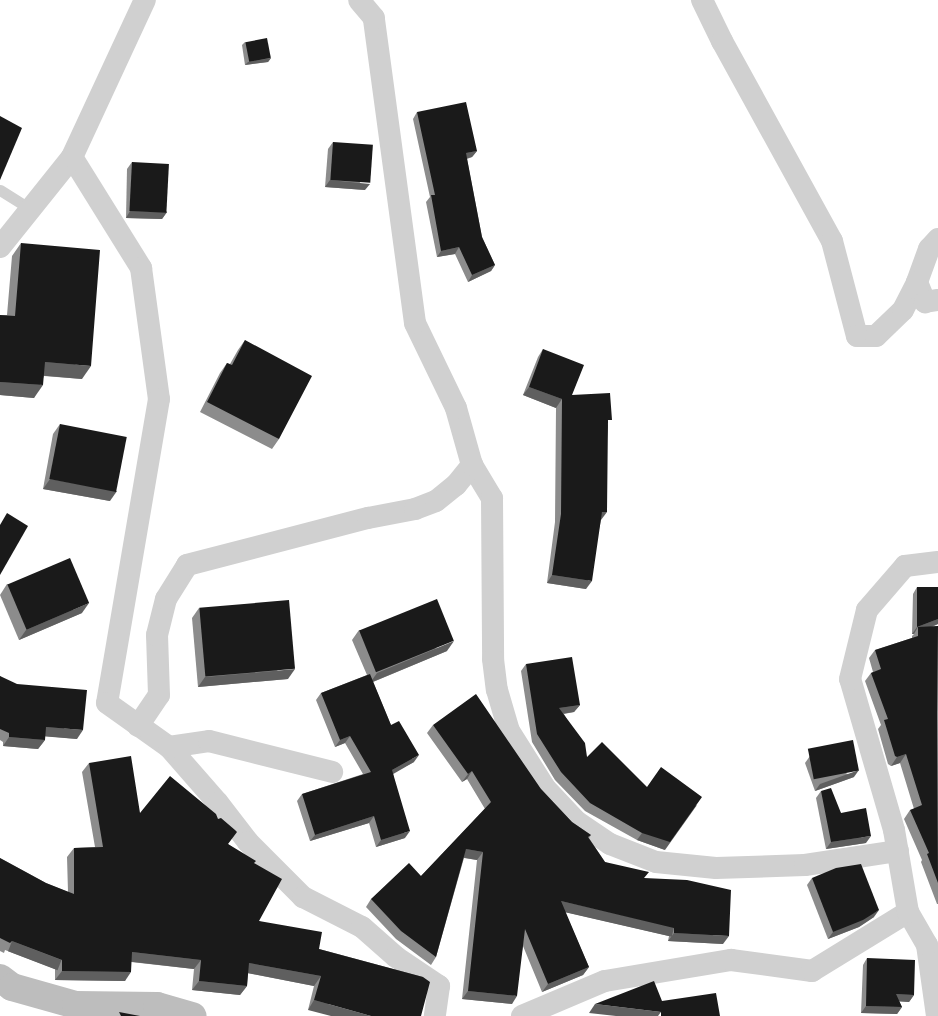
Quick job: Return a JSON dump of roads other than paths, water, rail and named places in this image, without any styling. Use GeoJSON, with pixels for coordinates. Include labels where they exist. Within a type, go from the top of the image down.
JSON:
{"type":"FeatureCollection","features":[{"type":"Feature","properties":{"kind":"main road"},"geometry":{"type":"LineString","coordinates":[[0,978],[12,987],[76,1005],[157,1006],[193,1016]]}},
{"type":"Feature","properties":{"kind":"street"},"geometry":{"type":"LineString","coordinates":[[0,247],[72,157],[145,0]]}},
{"type":"Feature","properties":{"kind":"street"},"geometry":{"type":"LineString","coordinates":[[359,0],[374,18],[414,323],[456,408],[472,465],[492,498],[493,660],[497,690],[509,731],[545,788],[576,821],[610,844],[656,862],[716,868],[805,865],[898,852]]}},
{"type":"Feature","properties":{"kind":"street"},"geometry":{"type":"LineString","coordinates":[[702,0],[722,41],[832,241],[857,336],[876,336],[902,310],[917,282],[929,249],[938,239]]}},
{"type":"Feature","properties":{"kind":"street"},"geometry":{"type":"LineString","coordinates":[[72,157],[141,268],[159,399],[107,703],[169,747],[218,803],[248,842],[304,897],[362,927],[396,957],[439,986],[435,1016]]}},
{"type":"Feature","properties":{"kind":"street"},"geometry":{"type":"LineString","coordinates":[[917,282],[925,302],[938,300]]}},
{"type":"Feature","properties":{"kind":"street"},"geometry":{"type":"LineString","coordinates":[[138,726],[159,695],[158,635],[166,599],[187,565],[368,518],[415,509],[436,501],[456,485],[472,465]]}},
{"type":"Feature","properties":{"kind":"street"},"geometry":{"type":"LineString","coordinates":[[936,1016],[927,945],[908,912],[894,830],[850,679],[868,610],[905,566],[938,562]]}},
{"type":"Feature","properties":{"kind":"street"},"geometry":{"type":"LineString","coordinates":[[169,747],[209,741],[332,772]]}},
{"type":"Feature","properties":{"kind":"street"},"geometry":{"type":"LineString","coordinates":[[522,1016],[604,981],[730,960],[812,971],[908,912]]}},
{"type":"Feature","properties":{"kind":"lane"},"geometry":{"type":"LineString","coordinates":[[0,190],[30,209]]}}]}
